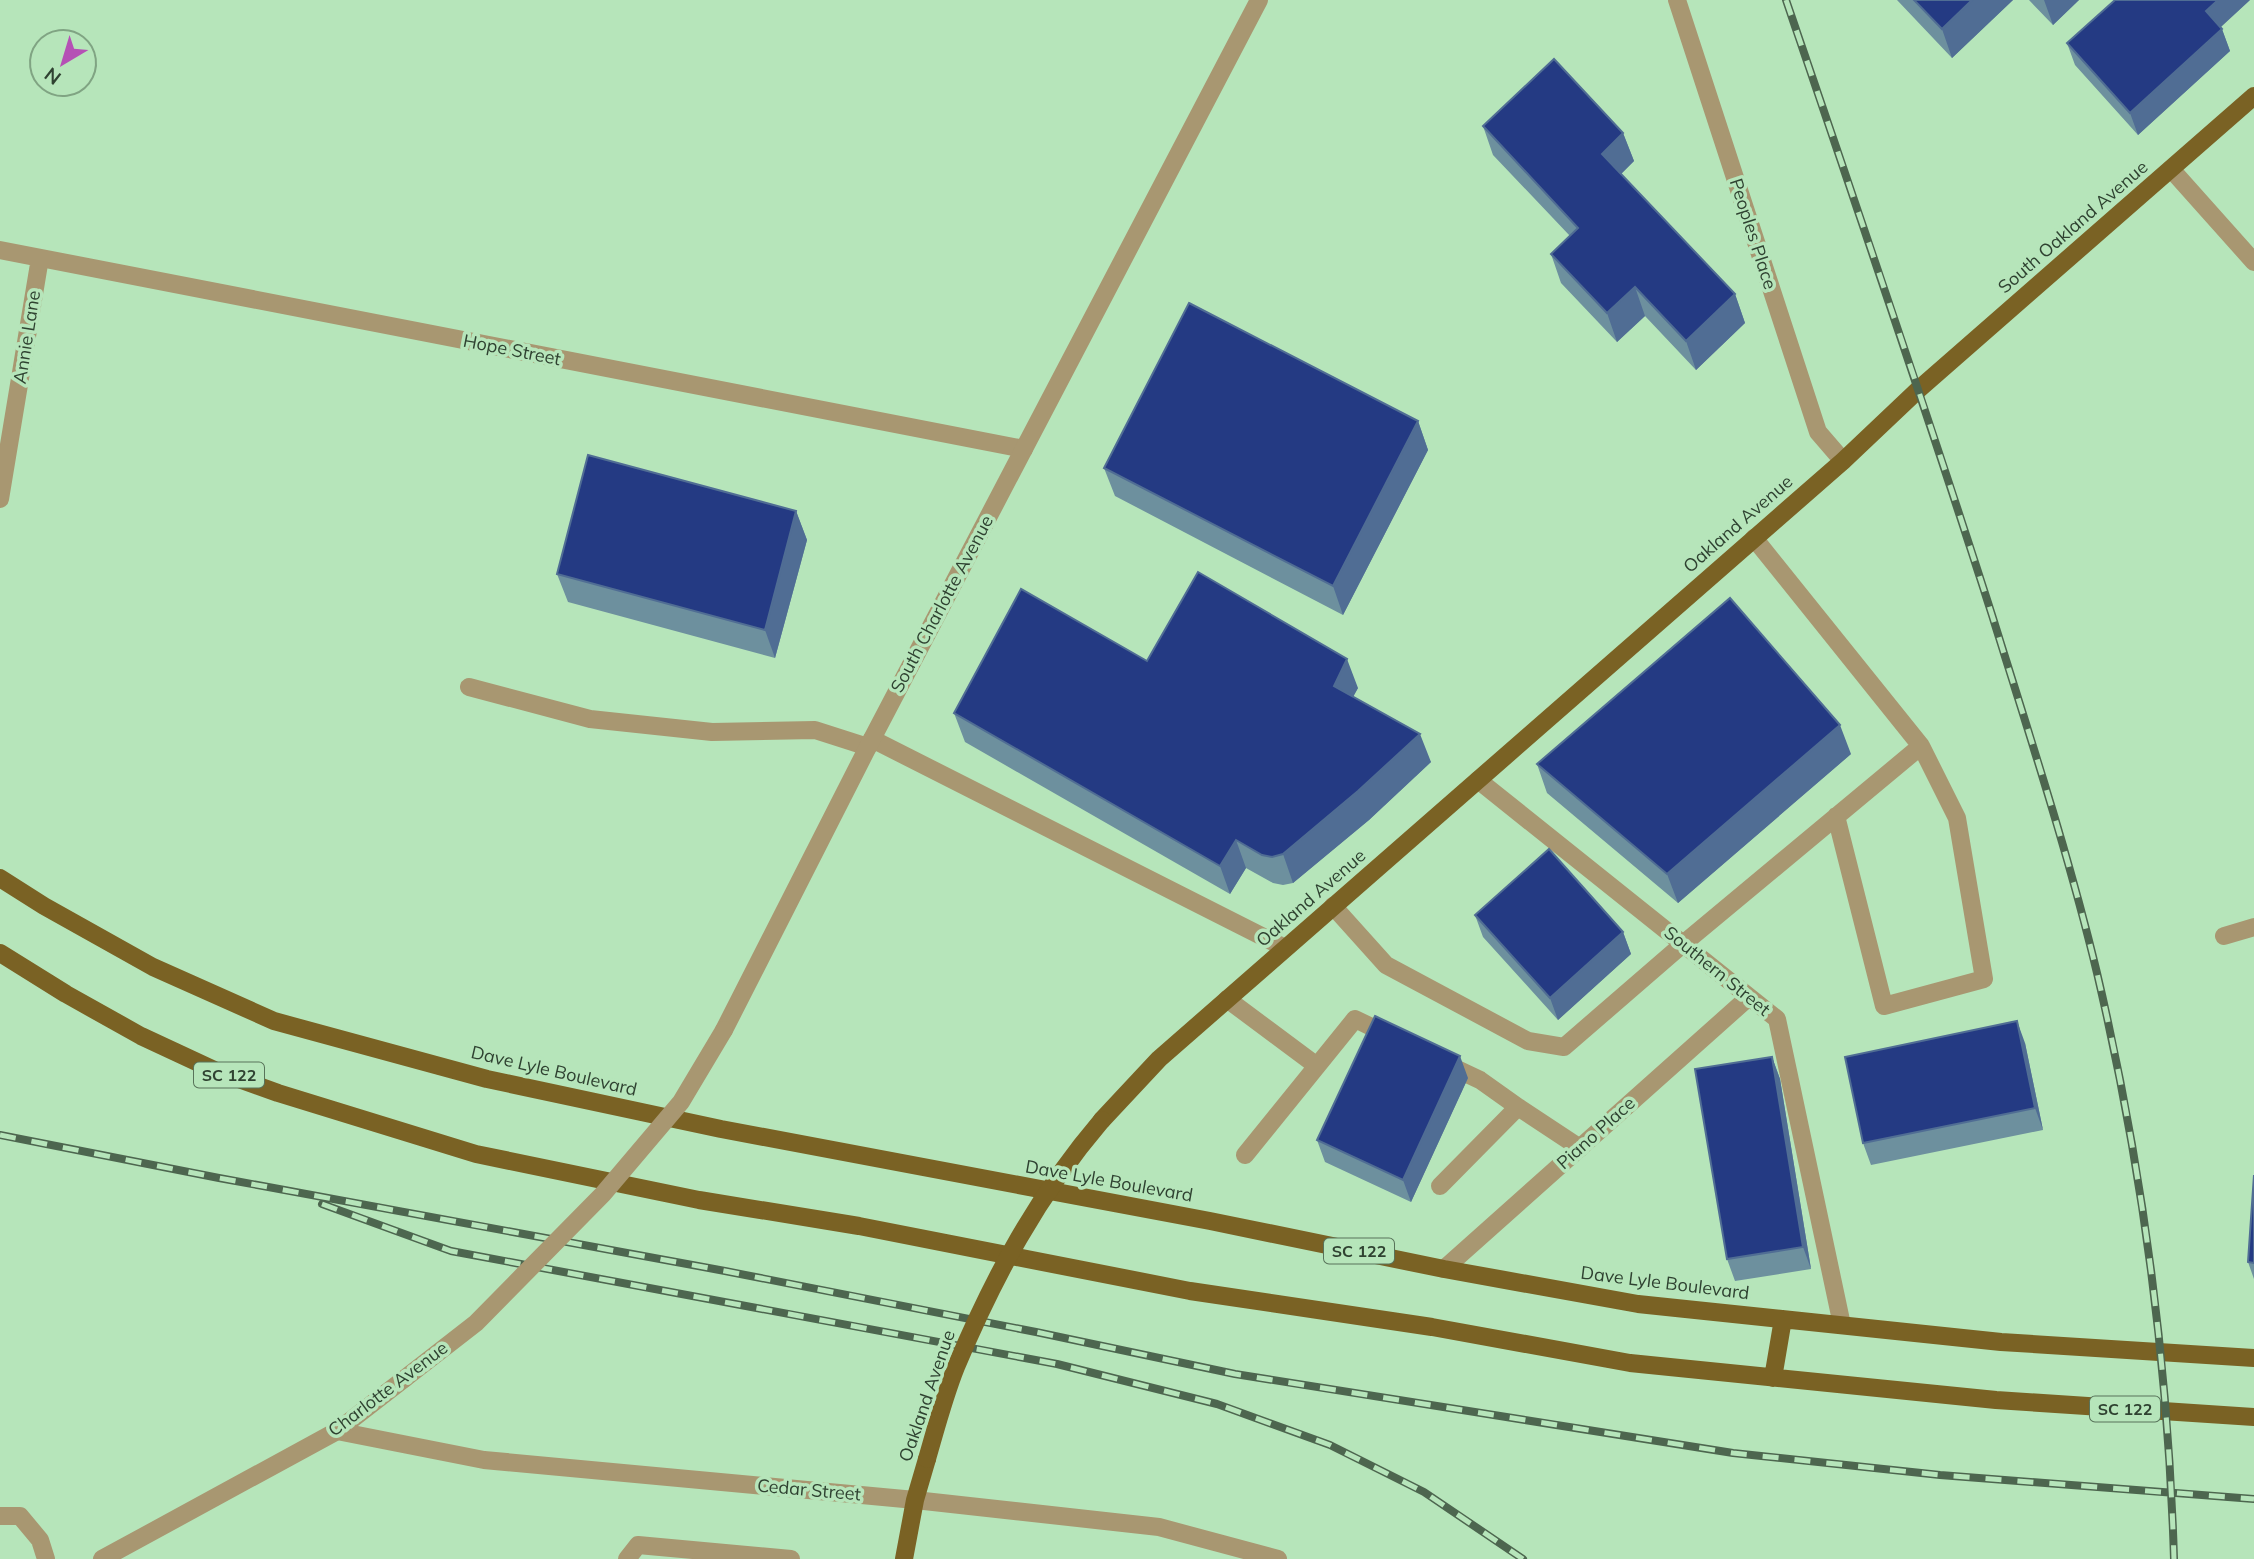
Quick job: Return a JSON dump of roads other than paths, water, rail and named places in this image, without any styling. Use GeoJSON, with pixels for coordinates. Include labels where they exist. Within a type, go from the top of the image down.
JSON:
{"type":"FeatureCollection","features":[{"type":"Feature","properties":{"kind":"main road","name":"South Oakland Avenue"},"geometry":{"type":"LineString","coordinates":[[1919,389],[2254,96]]}},
{"type":"Feature","properties":{"kind":"main road","name":"Oakland Avenue"},"geometry":{"type":"LineString","coordinates":[[904,1559],[915,1500],[955,1370],[999,1271],[1037,1205],[1102,1120],[1159,1059],[1843,461],[1919,389]]}},
{"type":"Feature","properties":{"kind":"main road","name":"Dave Lyle Boulevard"},"geometry":{"type":"LineString","coordinates":[[0,878],[137,958],[206,993],[274,1021],[487,1079],[721,1129],[1638,1304],[2001,1342],[2254,1358]]}},
{"type":"Feature","properties":{"kind":"main road","name":"SC 122"},"geometry":{"type":"LineString","coordinates":[[0,953],[141,1036],[214,1070],[476,1154],[699,1200],[859,1226],[1190,1291],[1445,1329],[1630,1363],[1996,1401],[2254,1417]]}},
{"type":"Feature","properties":{"kind":"main road"},"geometry":{"type":"LineString","coordinates":[[1773,1378],[1783,1319]]}},
{"type":"Feature","properties":{"kind":"street","name":"South Charlotte Avenue"},"geometry":{"type":"LineString","coordinates":[[603,1194],[681,1101],[724,1030],[870,743],[1259,0]]}},
{"type":"Feature","properties":{"kind":"street","name":"Peoples Place"},"geometry":{"type":"LineString","coordinates":[[1676,0],[1818,432],[1843,461]]}},
{"type":"Feature","properties":{"kind":"street"},"geometry":{"type":"LineString","coordinates":[[2171,169],[2254,262]]}},
{"type":"Feature","properties":{"kind":"street","name":"Hope Street"},"geometry":{"type":"LineString","coordinates":[[0,250],[1024,449]]}},
{"type":"Feature","properties":{"kind":"street","name":"Annie Lane"},"geometry":{"type":"LineString","coordinates":[[0,499],[40,258]]}},
{"type":"Feature","properties":{"kind":"street"},"geometry":{"type":"LineString","coordinates":[[1754,538],[1921,746],[1957,818],[1984,979],[1884,1006],[1836,816]]}},
{"type":"Feature","properties":{"kind":"street"},"geometry":{"type":"LineString","coordinates":[[469,687],[590,719],[712,732],[815,730],[870,743],[1285,948]]}},
{"type":"Feature","properties":{"kind":"street"},"geometry":{"type":"LineString","coordinates":[[1334,906],[1386,965],[1528,1041],[1564,1047],[1921,746]]}},
{"type":"Feature","properties":{"kind":"street","name":"Southern Street"},"geometry":{"type":"LineString","coordinates":[[1478,779],[1777,1019],[1842,1325]]}},
{"type":"Feature","properties":{"kind":"street"},"geometry":{"type":"LineString","coordinates":[[2224,936],[2254,927]]}},
{"type":"Feature","properties":{"kind":"street","name":"Piano Place"},"geometry":{"type":"LineString","coordinates":[[1444,1269],[1749,997]]}},
{"type":"Feature","properties":{"kind":"street"},"geometry":{"type":"LineString","coordinates":[[1227,999],[1317,1066]]}},
{"type":"Feature","properties":{"kind":"street"},"geometry":{"type":"LineString","coordinates":[[1245,1155],[1355,1019],[1405,1044]]}},
{"type":"Feature","properties":{"kind":"street"},"geometry":{"type":"LineString","coordinates":[[1430,1056],[1480,1080],[1580,1148]]}},
{"type":"Feature","properties":{"kind":"street"},"geometry":{"type":"LineString","coordinates":[[1440,1185],[1518,1107]]}},
{"type":"Feature","properties":{"kind":"street","name":"Charlotte Avenue"},"geometry":{"type":"LineString","coordinates":[[102,1559],[337,1431],[476,1323],[603,1194]]}},
{"type":"Feature","properties":{"kind":"street","name":"Cedar Street"},"geometry":{"type":"LineString","coordinates":[[337,1431],[484,1460],[915,1500],[1159,1527],[1278,1559]]}},
{"type":"Feature","properties":{"kind":"street"},"geometry":{"type":"LineString","coordinates":[[0,1516],[20,1516],[40,1540],[46,1559]]}},
{"type":"Feature","properties":{"kind":"street"},"geometry":{"type":"LineString","coordinates":[[627,1559],[638,1545],[791,1559]]}},
{"type":"Feature","properties":{"kind":"railway"},"geometry":{"type":"LineString","coordinates":[[1786,0],[1992,615],[2086,928],[2113,1045],[2140,1191],[2166,1411],[2174,1559]]}},
{"type":"Feature","properties":{"kind":"railway"},"geometry":{"type":"LineString","coordinates":[[0,1135],[725,1271],[1235,1374],[1733,1453],[1940,1475],[2254,1499]]}},
{"type":"Feature","properties":{"kind":"railway"},"geometry":{"type":"LineString","coordinates":[[322,1204],[451,1251],[1057,1364],[1217,1404],[1330,1445],[1424,1492],[1523,1559]]}}]}
